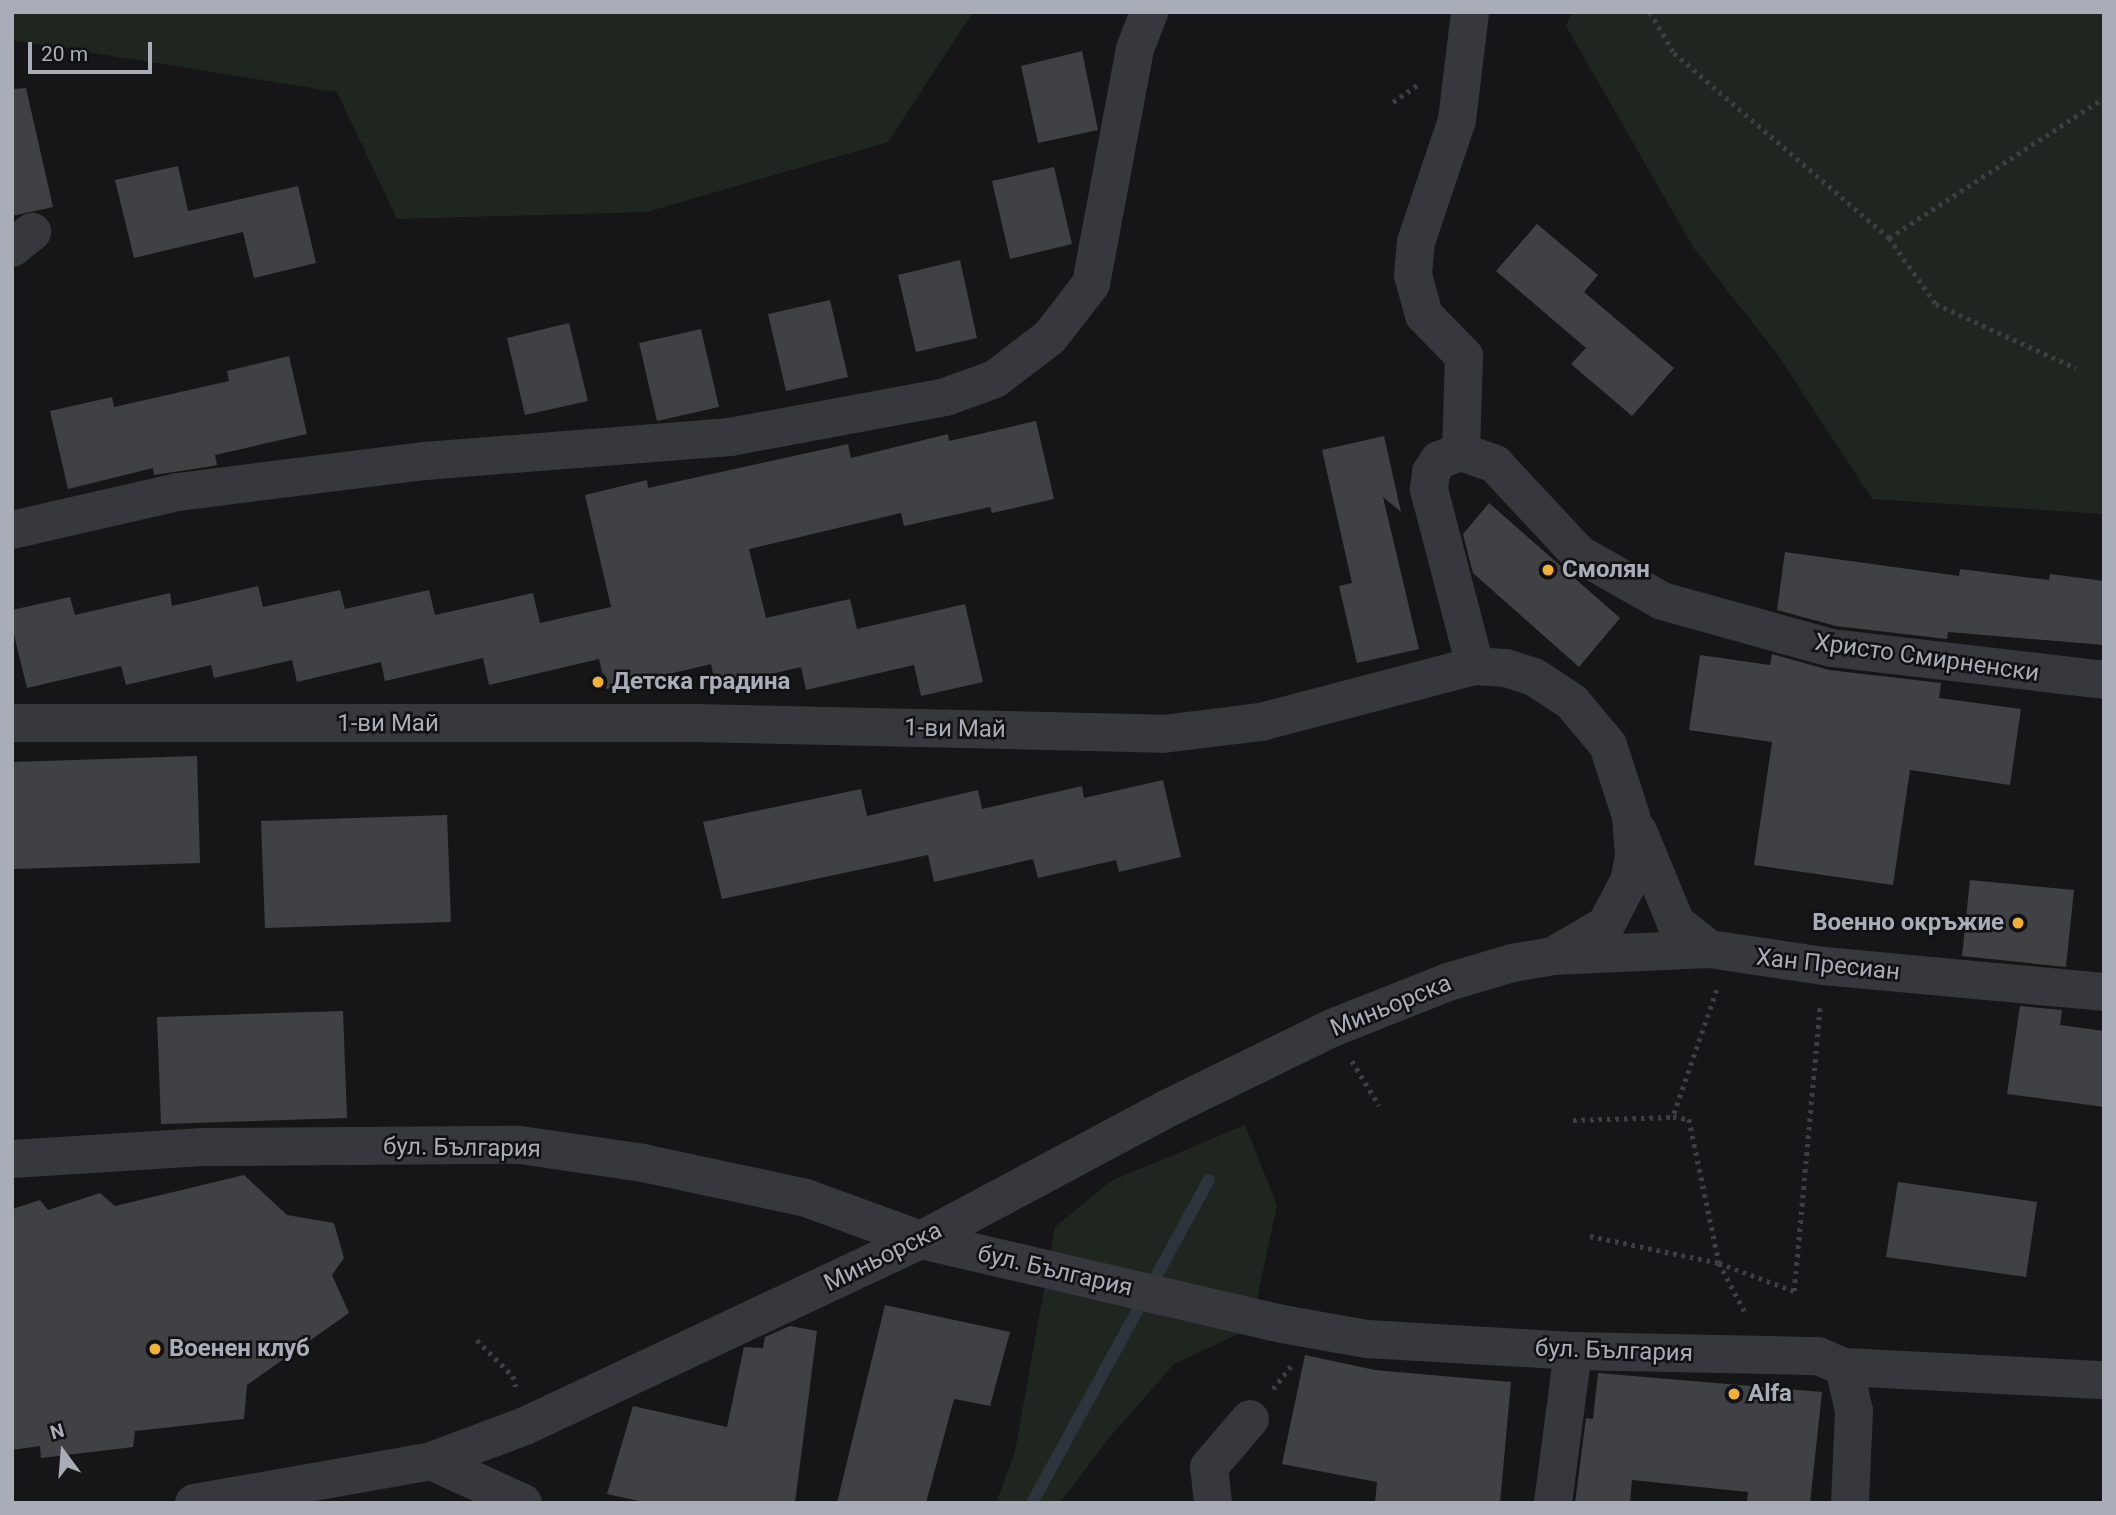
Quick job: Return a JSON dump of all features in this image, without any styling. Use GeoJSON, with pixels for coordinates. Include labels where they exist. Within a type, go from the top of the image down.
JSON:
{"type":"FeatureCollection","features":[{"type":"Feature","properties":{"kind":"street"},"geometry":{"type":"LineString","coordinates":[[12,530],[178,492],[425,461],[730,437],[945,397],[995,379],[1050,337],[1091,285],[1135,49],[1149,12]]}},
{"type":"Feature","properties":{"kind":"street"},"geometry":{"type":"LineString","coordinates":[[1470,12],[1457,120],[1416,242],[1413,275],[1424,315],[1464,356],[1461,452],[1439,460],[1431,472],[1429,489],[1475,666]]}},
{"type":"Feature","properties":{"kind":"street","name":"Христо Смирненски"},"geometry":{"type":"LineString","coordinates":[[1461,452],[1476,454],[1495,464],[1579,554],[1662,601],[1832,649],[2104,680]]}},
{"type":"Feature","properties":{"kind":"street","name":"1-ви Май"},"geometry":{"type":"LineString","coordinates":[[12,723],[694,723],[1163,734],[1300,715],[1475,666],[1506,668],[1534,677],[1572,702],[1608,745],[1631,816],[1634,856],[1629,881],[1606,925],[1553,956]]}},
{"type":"Feature","properties":{"kind":"street"},"geometry":{"type":"LineString","coordinates":[[1631,816],[1676,923],[1720,951]]}},
{"type":"Feature","properties":{"kind":"street","name":"Хан Пресиан"},"geometry":{"type":"LineString","coordinates":[[1553,956],[1720,951],[1824,966],[2104,992]]}},
{"type":"Feature","properties":{"kind":"street","name":"Миньорска"},"geometry":{"type":"LineString","coordinates":[[194,1503],[431,1461],[525,1426],[921,1240],[1164,1110],[1332,1028],[1448,982],[1553,956]]}},
{"type":"Feature","properties":{"kind":"street","name":"бул. България"},"geometry":{"type":"LineString","coordinates":[[12,1159],[203,1147],[520,1145],[643,1163],[806,1198],[921,1240],[1282,1324],[1367,1339],[1573,1351],[1818,1356],[1844,1367],[2104,1380]]}},
{"type":"Feature","properties":{"kind":"street"},"geometry":{"type":"LineString","coordinates":[[1553,1503],[1573,1351]]}},
{"type":"Feature","properties":{"kind":"street"},"geometry":{"type":"LineString","coordinates":[[1844,1367],[1854,1412],[1850,1503]]}},
{"type":"Feature","properties":{"kind":"street"},"geometry":{"type":"LineString","coordinates":[[1213,1503],[1209,1467],[1250,1419]]}},
{"type":"Feature","properties":{"kind":"street"},"geometry":{"type":"LineString","coordinates":[[431,1461],[523,1503]]}},
{"type":"Feature","properties":{"kind":"path"},"geometry":{"type":"LineString","coordinates":[[1650,12],[1674,53],[1889,238],[1936,304],[2076,368]]}},
{"type":"Feature","properties":{"kind":"path"},"geometry":{"type":"LineString","coordinates":[[1889,238],[2104,98]]}},
{"type":"Feature","properties":{"kind":"path"},"geometry":{"type":"LineString","coordinates":[[1673,1117],[1720,951]]}},
{"type":"Feature","properties":{"kind":"path"},"geometry":{"type":"LineString","coordinates":[[1590,1236],[1719,1263],[1794,1291],[1824,966]]}},
{"type":"Feature","properties":{"kind":"path"},"geometry":{"type":"LineString","coordinates":[[1332,1028],[1379,1105]]}},
{"type":"Feature","properties":{"kind":"path"},"geometry":{"type":"LineString","coordinates":[[1573,1120],[1673,1117],[1689,1119],[1719,1263],[1768,1355]]}},
{"type":"Feature","properties":{"kind":"path"},"geometry":{"type":"LineString","coordinates":[[477,1340],[513,1376],[525,1426]]}},
{"type":"Feature","properties":{"kind":"shaded area"},"geometry":{"type":"Polygon","coordinates":[[[12,12],[973,12],[888,142],[647,212],[397,219],[337,92],[12,40],[12,12]]]}},
{"type":"Feature","properties":{"kind":"shaded area"},"geometry":{"type":"Polygon","coordinates":[[[1572,12],[2104,12],[2104,514],[1872,499],[1775,351],[1693,247],[1566,26],[1572,12]]]}},
{"type":"Feature","properties":{"kind":"shaded area"},"geometry":{"type":"Polygon","coordinates":[[[1245,1125],[1277,1205],[1251,1328],[1174,1364],[1109,1438],[1060,1503],[996,1503],[1015,1452],[1055,1227],[1111,1181],[1245,1125]]]}},
{"type":"Feature","properties":{"kind":"building"},"geometry":{"type":"Polygon","coordinates":[[[1082,51],[1098,130],[1038,143],[1021,66],[1082,51]]]}},
{"type":"Feature","properties":{"kind":"building"},"geometry":{"type":"Polygon","coordinates":[[[26,88],[53,207],[12,216],[12,89],[26,88]]]}},
{"type":"Feature","properties":{"kind":"building"},"geometry":{"type":"Polygon","coordinates":[[[178,166],[188,211],[298,186],[316,263],[254,278],[243,232],[134,258],[115,180],[178,166]]]}},
{"type":"Feature","properties":{"kind":"building"},"geometry":{"type":"Polygon","coordinates":[[[1054,167],[1072,244],[1010,259],[992,181],[1054,167]]]}},
{"type":"Feature","properties":{"kind":"building"},"geometry":{"type":"Polygon","coordinates":[[[1537,224],[1598,275],[1584,292],[1674,368],[1632,416],[1571,364],[1586,348],[1496,271],[1537,224]]]}},
{"type":"Feature","properties":{"kind":"building"},"geometry":{"type":"Polygon","coordinates":[[[960,260],[977,338],[916,352],[898,275],[960,260]]]}},
{"type":"Feature","properties":{"kind":"building"},"geometry":{"type":"Polygon","coordinates":[[[830,300],[848,377],[786,391],[768,314],[830,300]]]}},
{"type":"Feature","properties":{"kind":"building"},"geometry":{"type":"Polygon","coordinates":[[[569,323],[588,401],[525,415],[507,338],[569,323]]]}},
{"type":"Feature","properties":{"kind":"building"},"geometry":{"type":"Polygon","coordinates":[[[701,329],[719,407],[657,421],[639,343],[701,329]]]}},
{"type":"Feature","properties":{"kind":"building"},"geometry":{"type":"Polygon","coordinates":[[[289,356],[307,434],[215,455],[217,465],[213,466],[154,475],[153,468],[68,489],[50,411],[112,397],[114,407],[229,381],[227,371],[289,356]]]}},
{"type":"Feature","properties":{"kind":"building"},"geometry":{"type":"Polygon","coordinates":[[[1036,421],[1054,499],[992,513],[990,507],[904,526],[901,513],[749,549],[766,618],[850,599],[857,629],[965,604],[983,682],[921,696],[914,665],[806,690],[801,667],[716,687],[711,664],[606,689],[599,659],[489,685],[483,658],[385,681],[381,662],[297,682],[292,660],[214,678],[211,665],[126,685],[121,666],[27,688],[12,627],[12,610],[70,597],[75,615],[170,593],[172,606],[258,586],[263,607],[340,590],[345,609],[429,590],[435,615],[533,593],[540,623],[611,607],[585,495],[647,480],[648,488],[848,444],[851,458],[948,434],[949,441],[1036,421]]]}},
{"type":"Feature","properties":{"kind":"building"},"geometry":{"type":"Polygon","coordinates":[[[1384,436],[1401,512],[1383,497],[1419,649],[1357,663],[1339,586],[1352,583],[1322,450],[1384,436]]]}},
{"type":"Feature","properties":{"kind":"building"},"geometry":{"type":"Polygon","coordinates":[[[1489,503],[1620,618],[1579,667],[1473,573],[1463,534],[1489,503]]]}},
{"type":"Feature","properties":{"kind":"building"},"geometry":{"type":"Polygon","coordinates":[[[1785,552],[1959,576],[1960,569],[2049,580],[2050,574],[2104,581],[2104,645],[1948,632],[1947,639],[1836,626],[1777,610],[1785,552]]]}},
{"type":"Feature","properties":{"kind":"building"},"geometry":{"type":"Polygon","coordinates":[[[1772,654],[1829,670],[1941,683],[1939,698],[2021,709],[2010,785],[1910,770],[1893,885],[1754,865],[1772,742],[1689,730],[1700,655],[1770,665],[1772,654]]]}},
{"type":"Feature","properties":{"kind":"building"},"geometry":{"type":"Polygon","coordinates":[[[197,756],[200,863],[14,869],[12,762],[197,756]]]}},
{"type":"Feature","properties":{"kind":"building"},"geometry":{"type":"Polygon","coordinates":[[[1163,780],[1181,857],[1119,872],[1116,860],[1038,878],[1033,859],[934,882],[928,855],[722,899],[703,822],[861,789],[867,816],[978,790],[982,809],[1082,786],[1084,798],[1163,780]]]}},
{"type":"Feature","properties":{"kind":"building"},"geometry":{"type":"Polygon","coordinates":[[[447,815],[451,922],[265,928],[261,821],[447,815]]]}},
{"type":"Feature","properties":{"kind":"building","name":"Военно окръжие"},"geometry":{"type":"Polygon","coordinates":[[[1970,880],[2074,890],[2066,967],[1962,956],[1970,880]]]}},
{"type":"Feature","properties":{"kind":"building"},"geometry":{"type":"Polygon","coordinates":[[[2020,1006],[2062,1010],[2060,1025],[2104,1031],[2104,1107],[2007,1094],[2020,1006]]]}},
{"type":"Feature","properties":{"kind":"building"},"geometry":{"type":"Polygon","coordinates":[[[343,1011],[347,1118],[161,1124],[157,1017],[343,1011]]]}},
{"type":"Feature","properties":{"kind":"building","name":"Военен клуб"},"geometry":{"type":"Polygon","coordinates":[[[244,1175],[287,1215],[334,1223],[344,1258],[332,1275],[349,1313],[247,1385],[244,1419],[135,1431],[133,1447],[41,1458],[40,1446],[12,1450],[12,1209],[40,1200],[48,1210],[100,1193],[115,1206],[244,1175]]]}},
{"type":"Feature","properties":{"kind":"building"},"geometry":{"type":"Polygon","coordinates":[[[1898,1182],[2037,1202],[2026,1277],[1886,1257],[1898,1182]]]}},
{"type":"Feature","properties":{"kind":"building"},"geometry":{"type":"Polygon","coordinates":[[[885,1305],[1010,1332],[990,1406],[954,1399],[926,1503],[837,1503],[885,1305]]]}},
{"type":"Feature","properties":{"kind":"building"},"geometry":{"type":"Polygon","coordinates":[[[790,1326],[817,1331],[795,1503],[648,1503],[607,1494],[633,1406],[727,1427],[744,1347],[763,1348],[765,1337],[790,1326]]]}},
{"type":"Feature","properties":{"kind":"building"},"geometry":{"type":"Polygon","coordinates":[[[1305,1355],[1375,1370],[1511,1382],[1500,1503],[1375,1503],[1377,1482],[1282,1464],[1305,1355]]]}},
{"type":"Feature","properties":{"kind":"building"},"geometry":{"type":"Polygon","coordinates":[[[1598,1373],[1822,1392],[1810,1503],[1747,1503],[1748,1492],[1632,1480],[1630,1503],[1575,1503],[1586,1418],[1593,1419],[1598,1373]]]}},
{"type":"Feature","properties":{"kind":"waterway"},"geometry":{"type":"LineString","coordinates":[[1032,1503],[1209,1180]]}},
{"type":"Feature","properties":{"kind":"place","name":"Смолян"},"geometry":{"type":"Point","coordinates":[1548,570]}},
{"type":"Feature","properties":{"kind":"place","name":"Детска градина"},"geometry":{"type":"Point","coordinates":[598,682]}},
{"type":"Feature","properties":{"kind":"place","name":"Военно окръжие"},"geometry":{"type":"Point","coordinates":[2018,923]}},
{"type":"Feature","properties":{"kind":"place","name":"Военен клуб"},"geometry":{"type":"Point","coordinates":[155,1349]}},
{"type":"Feature","properties":{"kind":"place","name":"Alfa"},"geometry":{"type":"Point","coordinates":[1734,1394]}}]}
